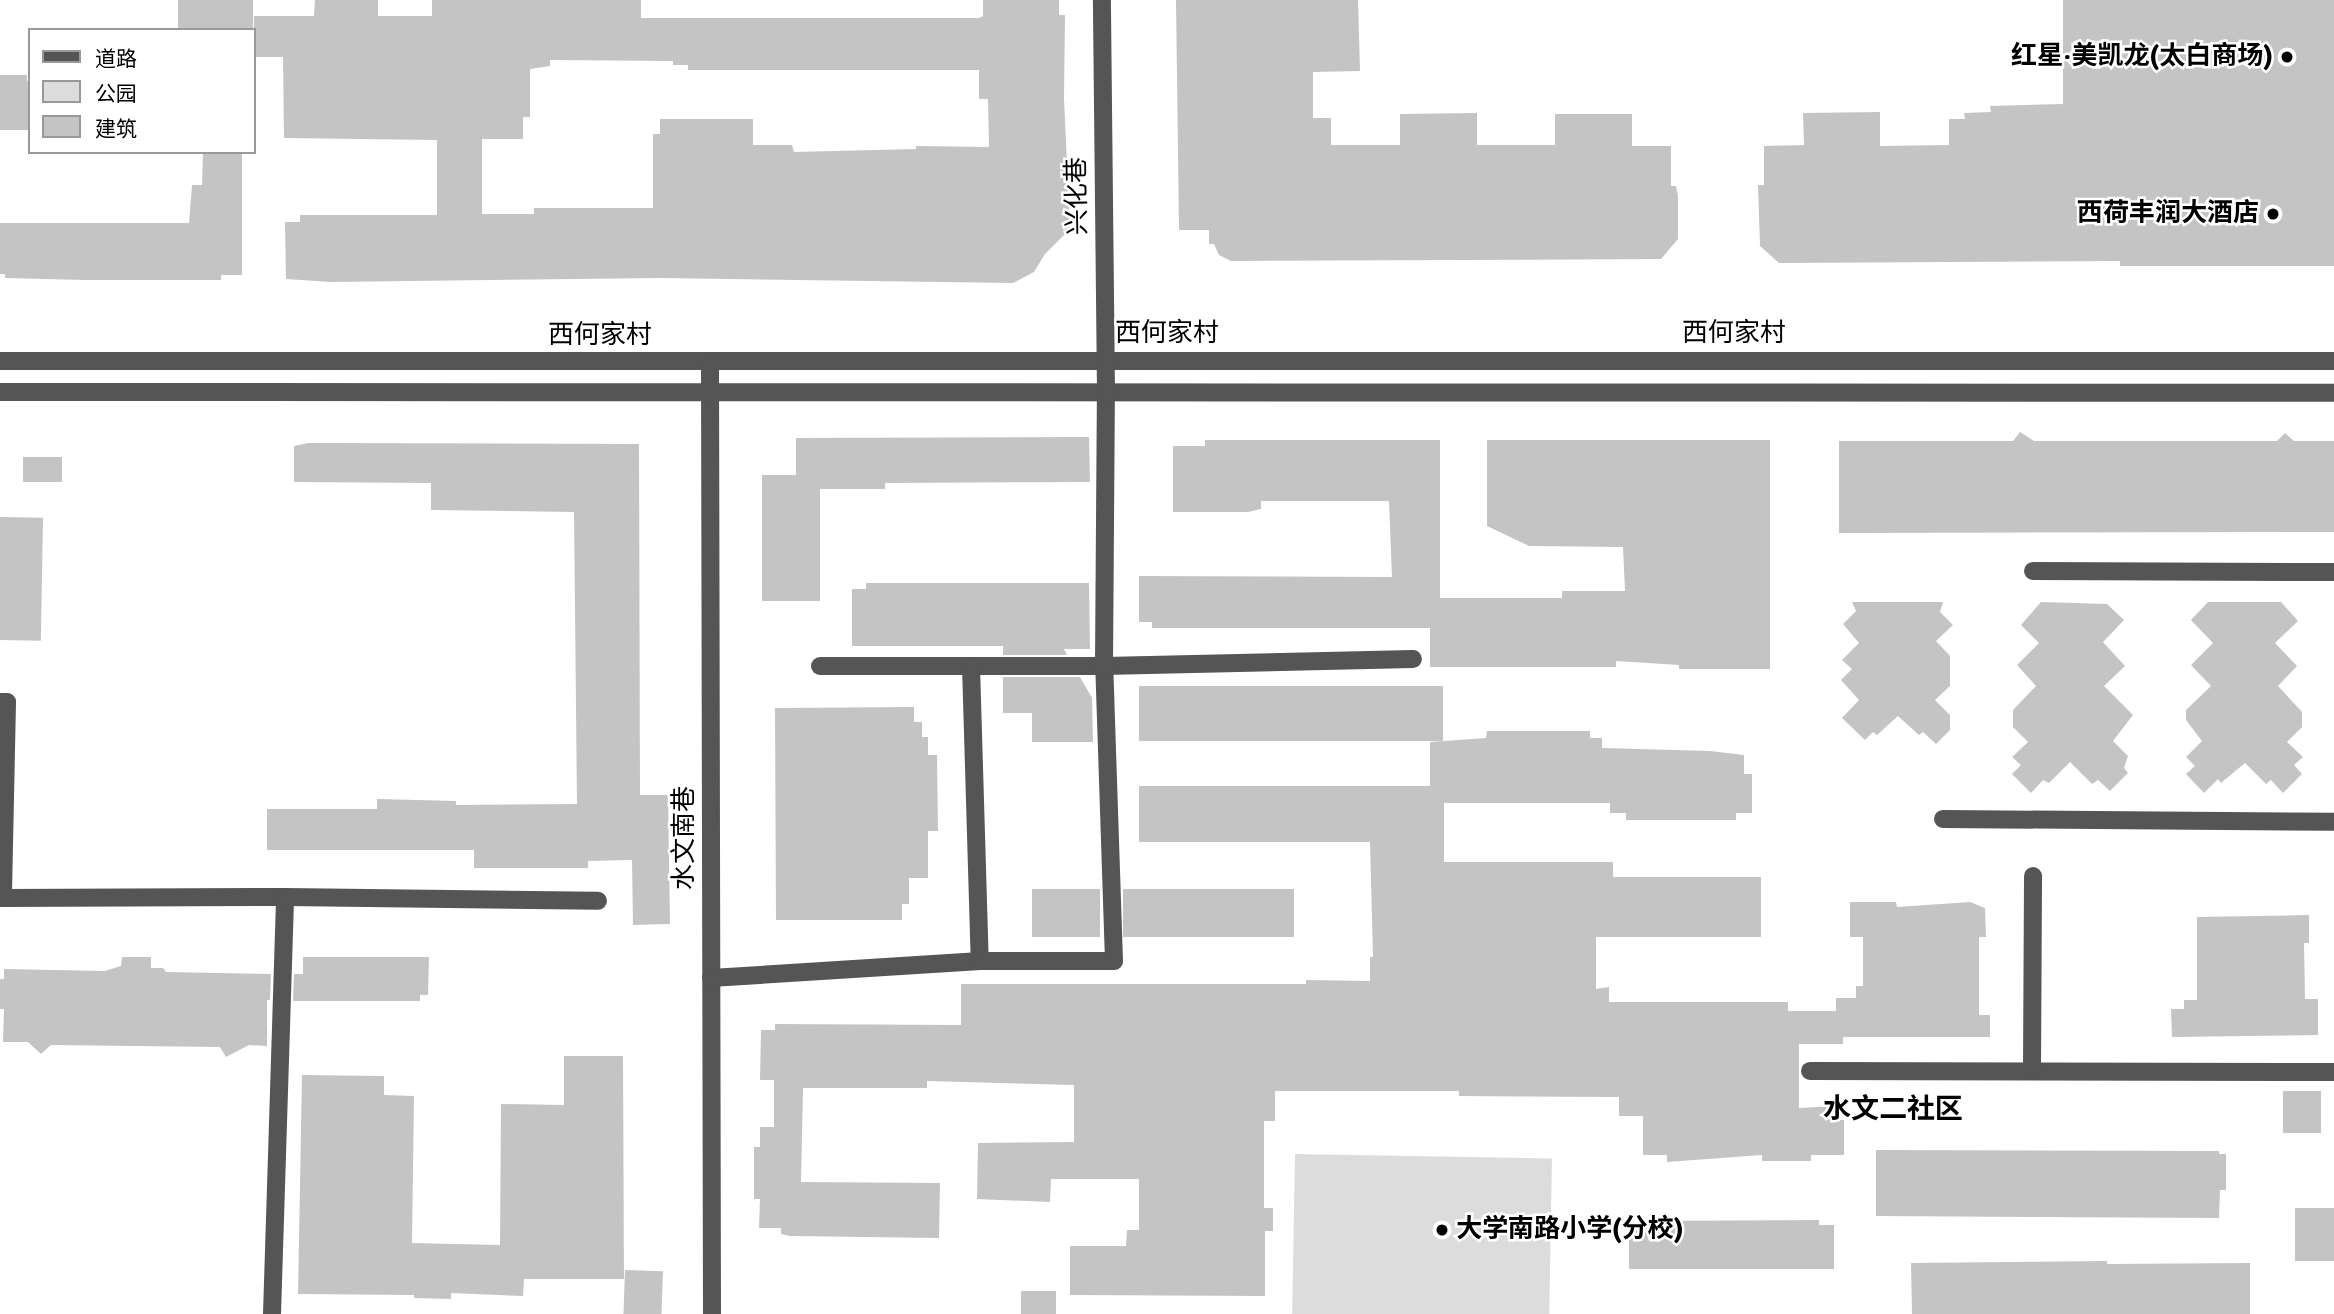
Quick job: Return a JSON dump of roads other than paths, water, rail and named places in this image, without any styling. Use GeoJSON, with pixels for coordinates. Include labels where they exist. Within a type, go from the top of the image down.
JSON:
{"type":"FeatureCollection","features":[{"type":"Feature","properties":{"kind":"street","name":"兴化巷"},"geometry":{"type":"LineString","coordinates":[[981,961],[1114,961],[1104,666],[1106,360],[1102,0]]}},
{"type":"Feature","properties":{"kind":"street","name":"西何家村"},"geometry":{"type":"LineString","coordinates":[[0,361],[2334,361]]}},
{"type":"Feature","properties":{"kind":"street","name":"水文南巷"},"geometry":{"type":"LineString","coordinates":[[710,362],[712,1314]]}},
{"type":"Feature","properties":{"kind":"street"},"geometry":{"type":"LineString","coordinates":[[0,392],[2334,393]]}},
{"type":"Feature","properties":{"kind":"street"},"geometry":{"type":"LineString","coordinates":[[2033,570],[2334,572]]}},
{"type":"Feature","properties":{"kind":"street"},"geometry":{"type":"LineString","coordinates":[[820,666],[1104,666],[1413,659]]}},
{"type":"Feature","properties":{"kind":"street"},"geometry":{"type":"LineString","coordinates":[[711,978],[981,961],[971,666]]}},
{"type":"Feature","properties":{"kind":"street"},"geometry":{"type":"LineString","coordinates":[[0,702],[7,702],[1,898],[285,897],[598,901]]}},
{"type":"Feature","properties":{"kind":"street"},"geometry":{"type":"LineString","coordinates":[[1943,819],[2334,822]]}},
{"type":"Feature","properties":{"kind":"street"},"geometry":{"type":"LineString","coordinates":[[2032,1071],[2033,876]]}},
{"type":"Feature","properties":{"kind":"street"},"geometry":{"type":"LineString","coordinates":[[272,1314],[285,897]]}},
{"type":"Feature","properties":{"kind":"street"},"geometry":{"type":"LineString","coordinates":[[1811,1071],[2334,1072]]}},
{"type":"Feature","properties":{"kind":"place","name":"红星·美凯龙(太白商场)"},"geometry":{"type":"Point","coordinates":[2287,57]}},
{"type":"Feature","properties":{"kind":"place","name":"西荷丰润大酒店"},"geometry":{"type":"Point","coordinates":[2273,214]}},
{"type":"Feature","properties":{"kind":"place","name":"大学南路小学(分校)"},"geometry":{"type":"Point","coordinates":[1442,1230]}},
{"type":"Feature","properties":{"kind":"district","name":"水文二社区"},"geometry":{"type":"Point","coordinates":[1893,1109]}}]}
